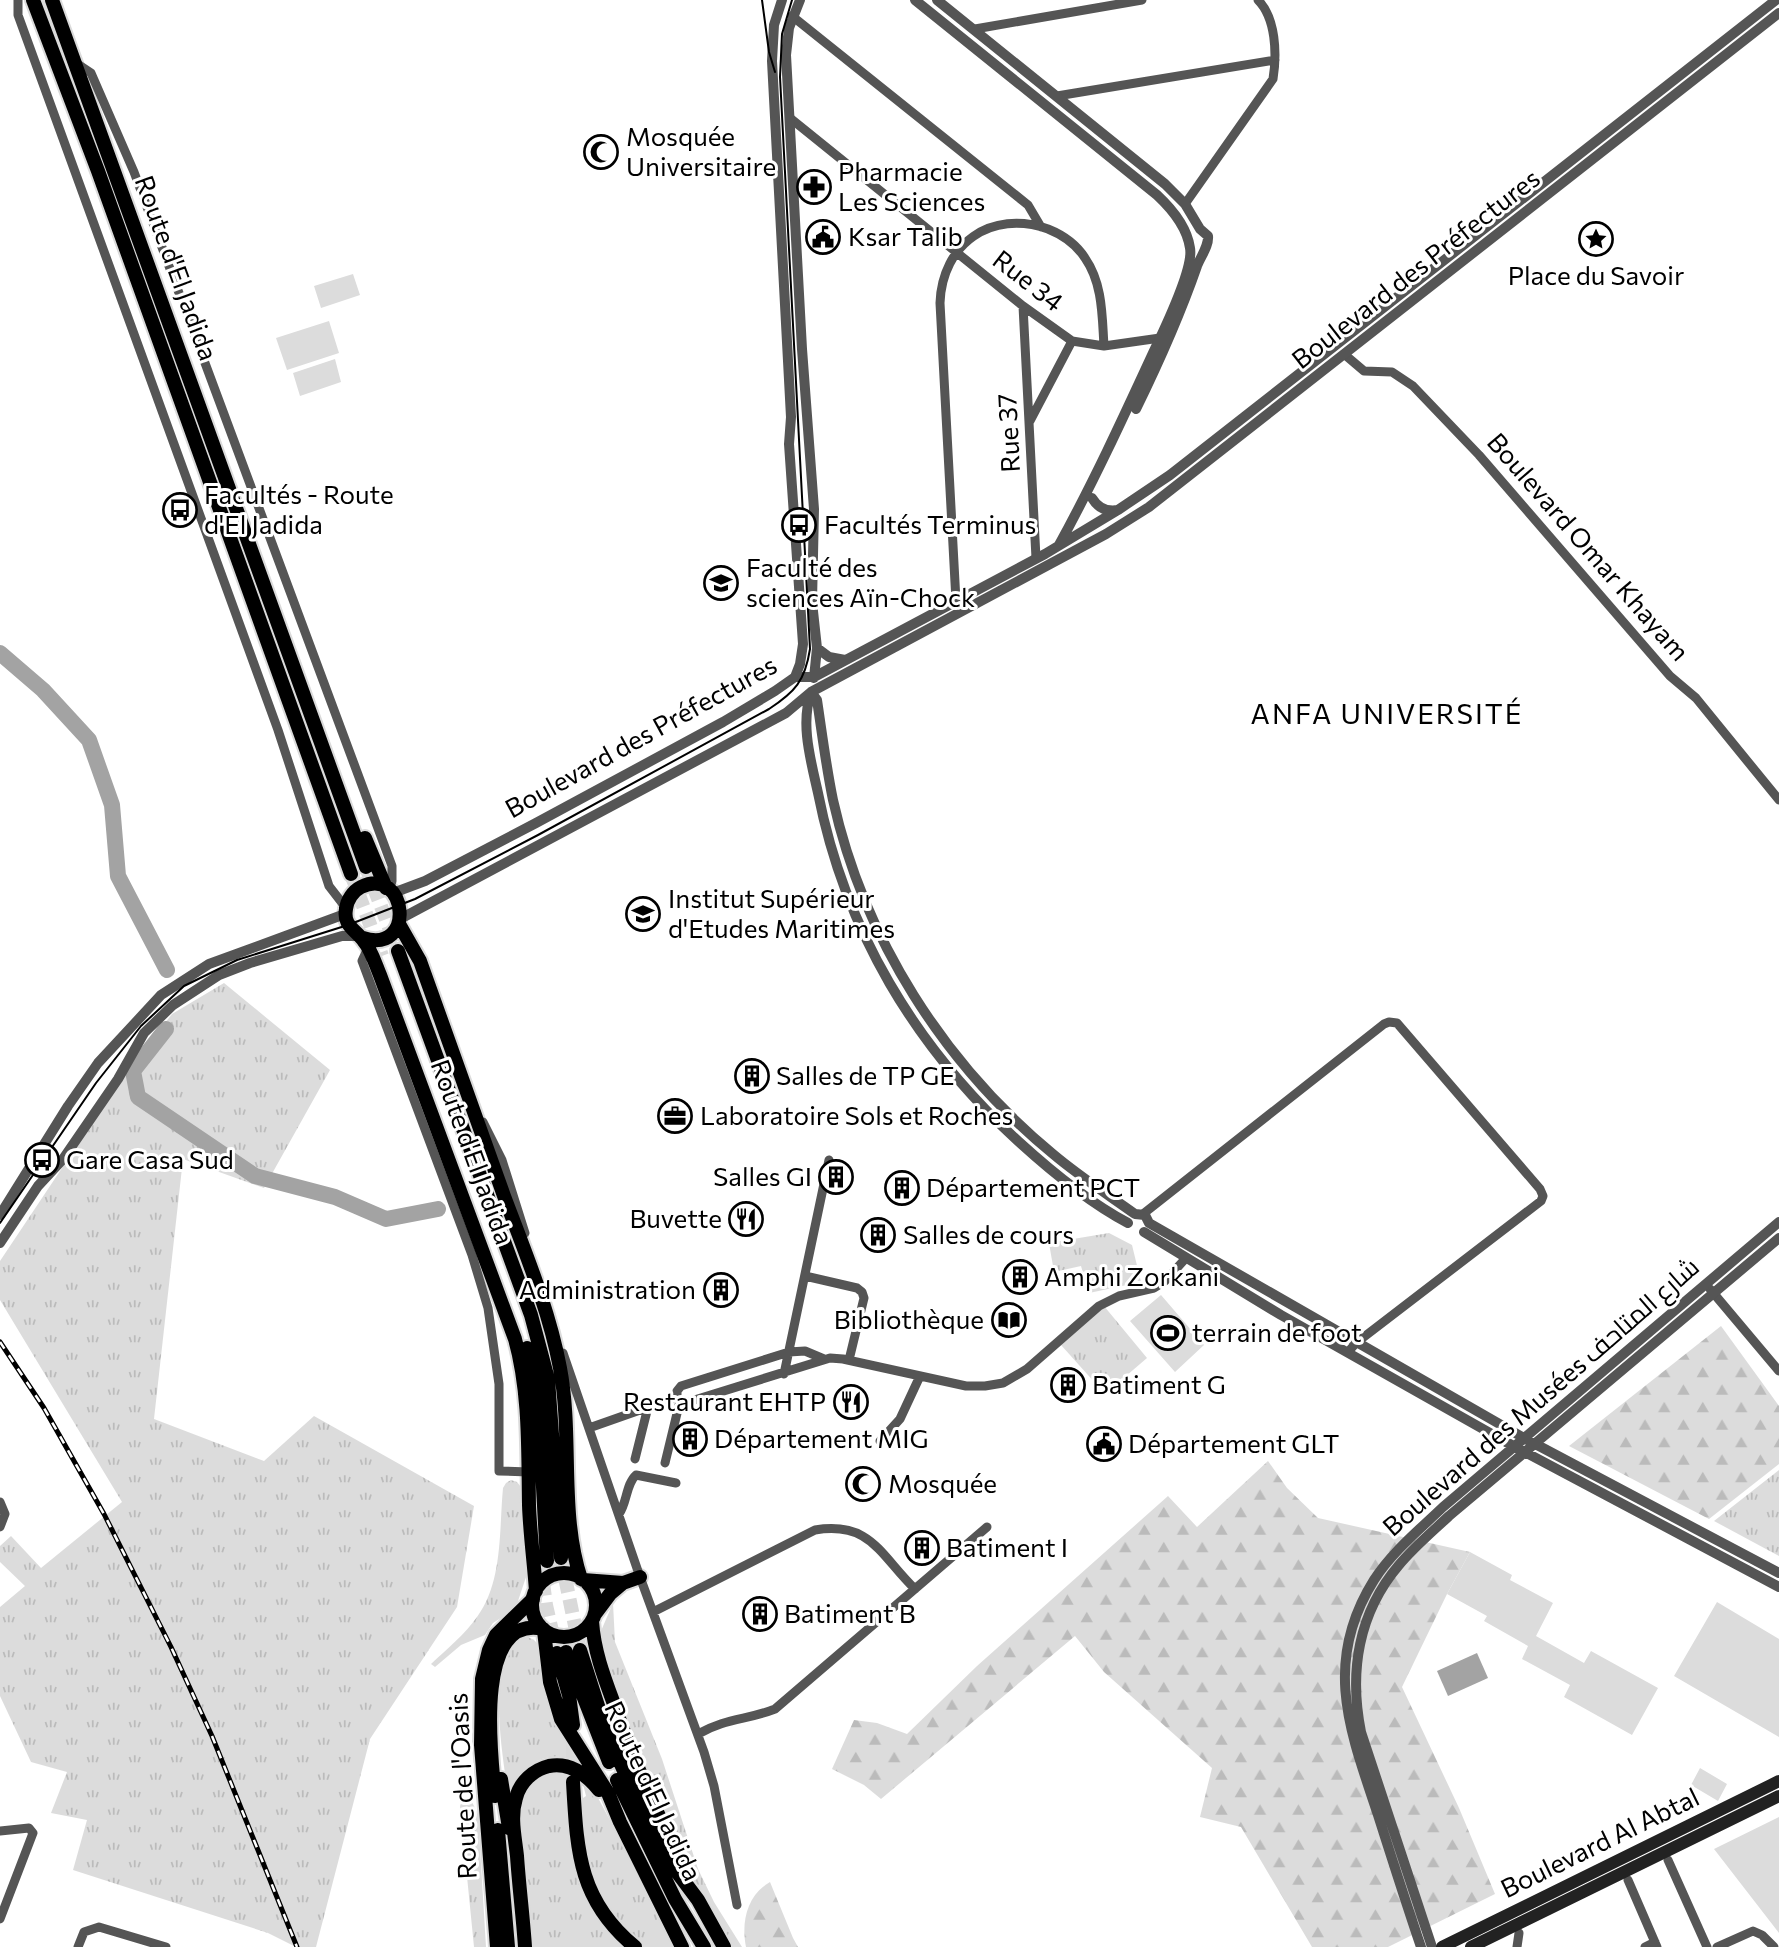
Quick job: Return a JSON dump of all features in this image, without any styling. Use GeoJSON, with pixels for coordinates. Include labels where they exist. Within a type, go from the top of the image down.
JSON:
{"type":"FeatureCollection","features":[{"type":"Feature","properties":{"kind":"main road","name":"Route d'El Jadida"},"geometry":{"type":"LineString","coordinates":[[33,0],[98,172],[351,874]]}},
{"type":"Feature","properties":{"kind":"main road","name":"Route d'El Jadida"},"geometry":{"type":"LineString","coordinates":[[52,0],[366,867]]}},
{"type":"Feature","properties":{"kind":"main road","name":"Route d'El Jadida"},"geometry":{"type":"LineString","coordinates":[[233,544],[253,623],[344,878],[348,925],[363,940],[380,975],[515,1339],[523,1376],[534,1595]]}},
{"type":"Feature","properties":{"kind":"main road","name":"Route d'El Jadida"},"geometry":{"type":"LineString","coordinates":[[253,554],[281,606],[369,849],[389,890]]}},
{"type":"Feature","properties":{"kind":"main road"},"geometry":{"type":"LineString","coordinates":[[346,908],[353,894],[361,887],[371,885],[389,890],[400,905],[399,921],[392,932],[383,938],[363,940]]}},
{"type":"Feature","properties":{"kind":"main road","name":"Route d'El Jadida"},"geometry":{"type":"LineString","coordinates":[[399,921],[420,961],[519,1235],[555,1346],[563,1392],[571,1535],[582,1579]]}},
{"type":"Feature","properties":{"kind":"main road","name":"Route d'El Jadida"},"geometry":{"type":"LineString","coordinates":[[382,956],[517,1319],[535,1380],[540,1439],[535,1504],[549,1560],[548,1380],[531,1315],[398,951]]}},
{"type":"Feature","properties":{"kind":"main road"},"geometry":{"type":"LineString","coordinates":[[420,961],[419,986],[424,1006],[491,1181],[504,1226],[511,1265]]}},
{"type":"Feature","properties":{"kind":"main road"},"geometry":{"type":"LineString","coordinates":[[623,1583],[556,1574],[544,1581],[534,1595],[535,1619],[544,1630],[557,1636],[570,1637],[582,1631],[610,1594],[623,1583],[640,1577]]}},
{"type":"Feature","properties":{"kind":"main road"},"geometry":{"type":"LineString","coordinates":[[582,1579],[591,1588],[595,1598],[593,1640],[632,1756],[698,1900]]}},
{"type":"Feature","properties":{"kind":"main road","name":"Route de l'Oasis"},"geometry":{"type":"LineString","coordinates":[[497,1947],[481,1745],[482,1679],[489,1650],[496,1635],[534,1595]]}},
{"type":"Feature","properties":{"kind":"main road","name":"Route de l'Oasis"},"geometry":{"type":"LineString","coordinates":[[508,1947],[491,1725],[492,1683],[497,1662],[506,1642],[513,1634],[532,1627],[544,1630]]}},
{"type":"Feature","properties":{"kind":"main road"},"geometry":{"type":"LineString","coordinates":[[544,1630],[550,1682],[556,1706],[567,1730],[608,1793],[682,1947]]}},
{"type":"Feature","properties":{"kind":"main road","name":"Route d'El Jadida"},"geometry":{"type":"LineString","coordinates":[[568,1652],[626,1779],[668,1860],[698,1900],[724,1947]]}},
{"type":"Feature","properties":{"kind":"main road","name":"Route d'El Jadida"},"geometry":{"type":"LineString","coordinates":[[568,1652],[596,1731],[638,1827],[675,1899],[704,1947]]}},
{"type":"Feature","properties":{"kind":"main road"},"geometry":{"type":"LineString","coordinates":[[568,1652],[573,1725]]}},
{"type":"Feature","properties":{"kind":"main road"},"geometry":{"type":"LineString","coordinates":[[491,1725],[517,1877]]}},
{"type":"Feature","properties":{"kind":"main road"},"geometry":{"type":"LineString","coordinates":[[525,1947],[513,1829],[514,1803],[524,1782],[545,1767],[561,1765],[578,1771],[598,1789],[620,1822]]}},
{"type":"Feature","properties":{"kind":"main road","name":"Boulevard Al Abtal"},"geometry":{"type":"LineString","coordinates":[[1442,1947],[1779,1781]]}},
{"type":"Feature","properties":{"kind":"main road"},"geometry":{"type":"LineString","coordinates":[[573,1782],[577,1842],[584,1877],[603,1914],[635,1947]]}},
{"type":"Feature","properties":{"kind":"main road","name":"Boulevard Al Abtal"},"geometry":{"type":"LineString","coordinates":[[1471,1947],[1779,1796]]}},
{"type":"Feature","properties":{"kind":"street"},"geometry":{"type":"LineString","coordinates":[[0,1215],[68,1106],[99,1063],[161,995],[209,964],[346,908],[329,886],[278,730],[18,15],[18,0]]}},
{"type":"Feature","properties":{"kind":"street"},"geometry":{"type":"LineString","coordinates":[[782,0],[774,25],[772,61],[790,451],[803,644],[800,664],[794,677]]}},
{"type":"Feature","properties":{"kind":"street"},"geometry":{"type":"LineString","coordinates":[[800,0],[792,16],[786,55],[804,390],[813,483],[812,602],[817,648],[805,720],[822,815],[845,890],[870,947],[905,1010],[950,1072],[982,1108],[1042,1163],[1079,1192],[1140,1221],[1524,1438],[1779,1573]]}},
{"type":"Feature","properties":{"kind":"street"},"geometry":{"type":"LineString","coordinates":[[915,0],[1157,195],[1180,221],[1189,244],[1195,251],[1204,249]]}},
{"type":"Feature","properties":{"kind":"street"},"geometry":{"type":"LineString","coordinates":[[937,0],[1147,168],[1185,204],[1209,240],[1181,313],[1074,537],[1072,542],[1075,551]]}},
{"type":"Feature","properties":{"kind":"street"},"geometry":{"type":"LineString","coordinates":[[975,29],[1142,0]]}},
{"type":"Feature","properties":{"kind":"street"},"geometry":{"type":"LineString","coordinates":[[1185,204],[1273,79],[1275,61],[1269,18],[1265,7],[1258,0]]}},
{"type":"Feature","properties":{"kind":"street","name":"Boulevard des Préfectures"},"geometry":{"type":"LineString","coordinates":[[399,921],[786,713],[811,692],[1075,551],[1149,507],[1776,0]]}},
{"type":"Feature","properties":{"kind":"street","name":"Boulevard des Préfectures"},"geometry":{"type":"LineString","coordinates":[[1545,189],[1779,13]]}},
{"type":"Feature","properties":{"kind":"street"},"geometry":{"type":"LineString","coordinates":[[792,16],[1028,205],[1041,227]]}},
{"type":"Feature","properties":{"kind":"street"},"geometry":{"type":"LineString","coordinates":[[1057,96],[1275,61]]}},
{"type":"Feature","properties":{"kind":"street"},"geometry":{"type":"LineString","coordinates":[[76,62],[91,74],[134,172],[392,866],[389,890]]}},
{"type":"Feature","properties":{"kind":"street","name":"Rue 34"},"geometry":{"type":"LineString","coordinates":[[790,118],[1023,306],[1072,341],[1104,346],[1160,338]]}},
{"type":"Feature","properties":{"kind":"street"},"geometry":{"type":"LineString","coordinates":[[956,601],[940,303],[944,273],[957,253],[981,232],[1000,224],[1021,222],[1055,232],[1073,243],[1093,271],[1100,298],[1104,346]]}},
{"type":"Feature","properties":{"kind":"street"},"geometry":{"type":"LineString","coordinates":[[1059,559],[1058,546],[1078,513],[1179,294],[1188,263],[1190,233],[1200,229]]}},
{"type":"Feature","properties":{"kind":"street","name":"Rue 37"},"geometry":{"type":"LineString","coordinates":[[1023,306],[1036,558]]}},
{"type":"Feature","properties":{"kind":"street"},"geometry":{"type":"LineString","coordinates":[[1029,422],[1072,341]]}},
{"type":"Feature","properties":{"kind":"street","name":"Boulevard des Préfectures"},"geometry":{"type":"LineString","coordinates":[[389,890],[425,881],[723,722],[794,677],[814,677],[1074,537],[1170,475],[1345,348]]}},
{"type":"Feature","properties":{"kind":"street","name":"Boulevard Omar Khayam"},"geometry":{"type":"LineString","coordinates":[[1345,348],[1364,371],[1392,372],[1413,386],[1479,455],[1670,676],[1696,698],[1779,800]]}},
{"type":"Feature","properties":{"kind":"street"},"geometry":{"type":"LineString","coordinates":[[1093,498],[1101,508],[1118,510]]}},
{"type":"Feature","properties":{"kind":"street"},"geometry":{"type":"LineString","coordinates":[[817,648],[830,657],[845,660]]}},
{"type":"Feature","properties":{"kind":"street"},"geometry":{"type":"LineString","coordinates":[[811,692],[817,700],[833,801],[854,870],[882,938],[917,1001],[958,1060],[1018,1123],[1186,1258],[1514,1446],[1779,1587]]}},
{"type":"Feature","properties":{"kind":"street"},"geometry":{"type":"LineString","coordinates":[[786,713],[796,714],[805,720]]}},
{"type":"Feature","properties":{"kind":"street"},"geometry":{"type":"LineString","coordinates":[[0,1243],[38,1186],[63,1159],[111,1089],[144,1034],[173,1004],[219,975],[250,963],[342,936],[363,940],[362,961],[472,1255],[488,1308],[499,1384],[499,1471],[529,1472]]}},
{"type":"Feature","properties":{"kind":"street"},"geometry":{"type":"LineString","coordinates":[[1140,1221],[1384,1024],[1397,1023],[1542,1191],[1543,1196],[1348,1352]]}},
{"type":"Feature","properties":{"kind":"street"},"geometry":{"type":"LineString","coordinates":[[467,1093],[502,1160],[576,1395],[698,1734],[714,1786],[737,1905]]}},
{"type":"Feature","properties":{"kind":"street"},"geometry":{"type":"LineString","coordinates":[[784,1374],[829,1160]]}},
{"type":"Feature","properties":{"kind":"street","name":"Boulevard des Musées شارع المتاحف"},"geometry":{"type":"LineString","coordinates":[[1421,1947],[1351,1734],[1345,1696],[1346,1656],[1351,1630],[1361,1604],[1374,1580],[1391,1558],[1443,1507],[1779,1222]]}},
{"type":"Feature","properties":{"kind":"street","name":"Boulevard des Musées شارع المتاحف"},"geometry":{"type":"LineString","coordinates":[[1432,1947],[1362,1732],[1356,1694],[1357,1656],[1371,1607],[1399,1564],[1449,1516],[1779,1238]]}},
{"type":"Feature","properties":{"kind":"street"},"geometry":{"type":"LineString","coordinates":[[665,1463],[679,1399],[677,1391],[681,1386],[789,1352],[805,1351],[824,1359],[849,1360],[976,1387],[994,1385],[1027,1369],[1099,1306],[1112,1298],[1154,1288],[1170,1276],[1186,1258]]}},
{"type":"Feature","properties":{"kind":"street"},"geometry":{"type":"LineString","coordinates":[[804,1276],[862,1292],[864,1301],[849,1360]]}},
{"type":"Feature","properties":{"kind":"street"},"geometry":{"type":"LineString","coordinates":[[1705,1284],[1779,1371]]}},
{"type":"Feature","properties":{"kind":"street"},"geometry":{"type":"LineString","coordinates":[[589,1428],[648,1407],[679,1399],[688,1402],[784,1374],[824,1359]]}},
{"type":"Feature","properties":{"kind":"street"},"geometry":{"type":"LineString","coordinates":[[880,1441],[900,1419],[920,1376]]}},
{"type":"Feature","properties":{"kind":"street"},"geometry":{"type":"LineString","coordinates":[[635,1459],[648,1407]]}},
{"type":"Feature","properties":{"kind":"street"},"geometry":{"type":"LineString","coordinates":[[619,1514],[636,1475],[676,1483]]}},
{"type":"Feature","properties":{"kind":"street"},"geometry":{"type":"LineString","coordinates":[[0,1502],[5,1514],[0,1527]]}},
{"type":"Feature","properties":{"kind":"street"},"geometry":{"type":"LineString","coordinates":[[698,1734],[729,1720],[759,1715],[775,1709],[987,1527]]}},
{"type":"Feature","properties":{"kind":"street"},"geometry":{"type":"LineString","coordinates":[[653,1612],[815,1530],[831,1528],[846,1528],[865,1536],[915,1589]]}},
{"type":"Feature","properties":{"kind":"street"},"geometry":{"type":"LineString","coordinates":[[0,1831],[29,1828],[33,1833],[0,1919]]}},
{"type":"Feature","properties":{"kind":"street"},"geometry":{"type":"LineString","coordinates":[[1668,1860],[1707,1947]]}},
{"type":"Feature","properties":{"kind":"street"},"geometry":{"type":"LineString","coordinates":[[1628,1880],[1656,1945],[1645,1947]]}},
{"type":"Feature","properties":{"kind":"street"},"geometry":{"type":"LineString","coordinates":[[78,1947],[84,1932],[99,1927],[162,1947]]}},
{"type":"Feature","properties":{"kind":"street"},"geometry":{"type":"LineString","coordinates":[[1717,1947],[1753,1931],[1762,1935],[1774,1947]]}},
{"type":"Feature","properties":{"kind":"street"},"geometry":{"type":"LineString","coordinates":[[1517,1947],[1518,1933]]}},
{"type":"Feature","properties":{"kind":"green space"},"geometry":{"type":"Polygon","coordinates":[[[353,274],[360,295],[321,308],[314,286],[353,274]]]}},
{"type":"Feature","properties":{"kind":"green space"},"geometry":{"type":"Polygon","coordinates":[[[329,321],[339,353],[287,370],[276,338],[329,321]]]}},
{"type":"Feature","properties":{"kind":"green space"},"geometry":{"type":"Polygon","coordinates":[[[335,359],[341,382],[300,396],[293,373],[335,359]]]}},
{"type":"Feature","properties":{"kind":"green space"},"geometry":{"type":"Polygon","coordinates":[[[224,983],[330,1070],[264,1188],[183,1159],[154,1419],[264,1461],[314,1416],[474,1506],[457,1607],[370,1739],[316,1947],[296,1947],[268,1933],[73,1870],[87,1820],[51,1813],[67,1772],[31,1762],[0,1696],[0,1607],[25,1586],[0,1562],[0,1546],[11,1536],[41,1568],[122,1502],[0,1300],[0,1261],[126,1072],[172,1014],[224,983]]]}},
{"type":"Feature","properties":{"kind":"green space"},"geometry":{"type":"Polygon","coordinates":[[[1109,1233],[1132,1245],[1141,1282],[1089,1293],[1081,1266],[1054,1272],[1049,1243],[1109,1233]]]}},
{"type":"Feature","properties":{"kind":"green space","name":"terrain de foot"},"geometry":{"type":"Polygon","coordinates":[[[1161,1295],[1204,1345],[1175,1372],[1130,1321],[1161,1295]]]}},
{"type":"Feature","properties":{"kind":"green space"},"geometry":{"type":"Polygon","coordinates":[[[1104,1306],[1147,1358],[1105,1394],[1061,1345],[1104,1306]]]}},
{"type":"Feature","properties":{"kind":"green space"},"geometry":{"type":"Polygon","coordinates":[[[1721,1326],[1779,1406],[1779,1464],[1709,1519],[1569,1446],[1721,1326]]]}},
{"type":"Feature","properties":{"kind":"green space"},"geometry":{"type":"Polygon","coordinates":[[[1268,1461],[1287,1488],[1318,1518],[1470,1552],[1402,1687],[1459,1808],[1495,1894],[1388,1947],[1312,1947],[1241,1827],[1200,1817],[1212,1768],[1104,1672],[1075,1636],[881,1799],[864,1785],[832,1769],[854,1720],[877,1723],[907,1734],[977,1666],[1168,1496],[1197,1527],[1268,1461]]]}},
{"type":"Feature","properties":{"kind":"green space"},"geometry":{"type":"Polygon","coordinates":[[[1779,1470],[1779,1556],[1714,1521],[1779,1470]]]}},
{"type":"Feature","properties":{"kind":"green space"},"geometry":{"type":"Polygon","coordinates":[[[511,1480],[521,1487],[523,1537],[528,1571],[517,1604],[512,1611],[493,1623],[485,1635],[461,1645],[435,1667],[431,1664],[467,1629],[485,1603],[496,1572],[503,1488],[511,1480]]]}},
{"type":"Feature","properties":{"kind":"green space"},"geometry":{"type":"Polygon","coordinates":[[[1470,1552],[1512,1575],[1510,1580],[1553,1603],[1536,1636],[1584,1663],[1591,1651],[1658,1688],[1632,1735],[1564,1697],[1570,1685],[1522,1659],[1528,1646],[1484,1621],[1487,1616],[1447,1594],[1470,1552]]]}},
{"type":"Feature","properties":{"kind":"green space"},"geometry":{"type":"Polygon","coordinates":[[[1717,1602],[1779,1639],[1779,1737],[1674,1676],[1717,1602]]]}},
{"type":"Feature","properties":{"kind":"green space"},"geometry":{"type":"Polygon","coordinates":[[[613,1603],[615,1642],[662,1759],[698,1869],[714,1902],[742,1947],[733,1947],[691,1879],[631,1733],[601,1645],[601,1631],[613,1603]]]}},
{"type":"Feature","properties":{"kind":"green space"},"geometry":{"type":"Polygon","coordinates":[[[526,1636],[540,1646],[545,1679],[557,1722],[583,1764],[559,1757],[538,1760],[522,1773],[511,1795],[508,1795],[500,1734],[500,1684],[504,1662],[512,1646],[526,1636]]]}},
{"type":"Feature","properties":{"kind":"green space"},"geometry":{"type":"Polygon","coordinates":[[[1700,1768],[1727,1784],[1718,1801],[1691,1785],[1700,1768]]]}},
{"type":"Feature","properties":{"kind":"green space"},"geometry":{"type":"Polygon","coordinates":[[[564,1771],[567,1776],[573,1848],[583,1889],[607,1928],[626,1947],[532,1947],[520,1819],[522,1792],[542,1772],[564,1771]]]}},
{"type":"Feature","properties":{"kind":"green space"},"geometry":{"type":"Polygon","coordinates":[[[582,1780],[597,1796],[676,1947],[642,1947],[606,1911],[584,1852],[578,1786],[583,1798],[586,1796],[582,1780]]]}},
{"type":"Feature","properties":{"kind":"green space"},"geometry":{"type":"Polygon","coordinates":[[[466,1799],[472,1802],[478,1814],[486,1947],[474,1947],[460,1806],[466,1799]]]}},
{"type":"Feature","properties":{"kind":"green space"},"geometry":{"type":"Polygon","coordinates":[[[1779,1817],[1779,1933],[1714,1849],[1779,1817]]]}},
{"type":"Feature","properties":{"kind":"green space"},"geometry":{"type":"Polygon","coordinates":[[[770,1882],[798,1947],[746,1947],[744,1928],[748,1910],[756,1894],[770,1882]]]}},
{"type":"Feature","properties":{"kind":"shaded area"},"geometry":{"type":"Polygon","coordinates":[[[1477,1653],[1488,1678],[1448,1696],[1437,1671],[1477,1653]]]}},
{"type":"Feature","properties":{"kind":"waterway"},"geometry":{"type":"LineString","coordinates":[[0,653],[43,690],[89,740],[112,805],[118,876],[167,970]]}},
{"type":"Feature","properties":{"kind":"waterway"},"geometry":{"type":"LineString","coordinates":[[166,1029],[133,1071],[138,1097],[255,1176],[335,1197],[386,1219],[438,1209]]}},
{"type":"Feature","properties":{"kind":"tunnel"},"geometry":{"type":"LineString","coordinates":[[366,867],[398,951]]}},
{"type":"Feature","properties":{"kind":"tunnel"},"geometry":{"type":"LineString","coordinates":[[351,874],[382,956]]}},
{"type":"Feature","properties":{"kind":"tunnel"},"geometry":{"type":"LineString","coordinates":[[561,1558],[580,1650]]}},
{"type":"Feature","properties":{"kind":"tunnel"},"geometry":{"type":"LineString","coordinates":[[540,1561],[557,1653]]}},
{"type":"Feature","properties":{"kind":"tunnel"},"geometry":{"type":"LineString","coordinates":[[573,1733],[573,1779]]}},
{"type":"Feature","properties":{"kind":"tram line"},"geometry":{"type":"LineString","coordinates":[[762,0],[769,52],[775,72]]}},
{"type":"Feature","properties":{"kind":"tram line"},"geometry":{"type":"LineString","coordinates":[[0,1223],[96,1083],[141,1026],[184,986],[237,960],[348,925],[415,899],[769,709],[786,697],[802,678],[810,649],[780,77],[782,34],[792,0]]}},
{"type":"Feature","properties":{"kind":"railway"},"geometry":{"type":"LineString","coordinates":[[0,1342],[44,1408],[104,1514],[171,1647],[212,1736],[297,1947]]}},
{"type":"Feature","properties":{"kind":"place","name":"Mosquée Universitaire"},"geometry":{"type":"Point","coordinates":[601,152]}},
{"type":"Feature","properties":{"kind":"place","name":"Pharmacie Les Sciences"},"geometry":{"type":"Point","coordinates":[814,187]}},
{"type":"Feature","properties":{"kind":"place","name":"Ksar Talib"},"geometry":{"type":"Point","coordinates":[823,237]}},
{"type":"Feature","properties":{"kind":"place","name":"Place du Savoir"},"geometry":{"type":"Point","coordinates":[1596,239]}},
{"type":"Feature","properties":{"kind":"place","name":"Facultés - Route d'El Jadida"},"geometry":{"type":"Point","coordinates":[180,510]}},
{"type":"Feature","properties":{"kind":"place","name":"Facultés Terminus"},"geometry":{"type":"Point","coordinates":[799,525]}},
{"type":"Feature","properties":{"kind":"place","name":"Faculté des sciences Aïn-Chock"},"geometry":{"type":"Point","coordinates":[721,583]}},
{"type":"Feature","properties":{"kind":"place","name":"Institut Supérieur d'Etudes Maritimes"},"geometry":{"type":"Point","coordinates":[643,914]}},
{"type":"Feature","properties":{"kind":"place","name":"Salles de TP GE"},"geometry":{"type":"Point","coordinates":[752,1076]}},
{"type":"Feature","properties":{"kind":"place","name":"Laboratoire Sols et Roches"},"geometry":{"type":"Point","coordinates":[675,1116]}},
{"type":"Feature","properties":{"kind":"place","name":"Gare Casa Sud"},"geometry":{"type":"Point","coordinates":[42,1160]}},
{"type":"Feature","properties":{"kind":"place","name":"Salles GI"},"geometry":{"type":"Point","coordinates":[836,1177]}},
{"type":"Feature","properties":{"kind":"place","name":"Département PCT"},"geometry":{"type":"Point","coordinates":[902,1188]}},
{"type":"Feature","properties":{"kind":"place","name":"Buvette"},"geometry":{"type":"Point","coordinates":[746,1219]}},
{"type":"Feature","properties":{"kind":"place","name":"Salles de cours"},"geometry":{"type":"Point","coordinates":[878,1235]}},
{"type":"Feature","properties":{"kind":"place","name":"Amphi Zorkani"},"geometry":{"type":"Point","coordinates":[1020,1277]}},
{"type":"Feature","properties":{"kind":"place","name":"Administration"},"geometry":{"type":"Point","coordinates":[721,1290]}},
{"type":"Feature","properties":{"kind":"place","name":"Bibliothèque"},"geometry":{"type":"Point","coordinates":[1009,1320]}},
{"type":"Feature","properties":{"kind":"place","name":"terrain de foot"},"geometry":{"type":"Point","coordinates":[1168,1333]}},
{"type":"Feature","properties":{"kind":"place","name":"Batiment G"},"geometry":{"type":"Point","coordinates":[1068,1385]}},
{"type":"Feature","properties":{"kind":"place","name":"Restaurant EHTP"},"geometry":{"type":"Point","coordinates":[851,1402]}},
{"type":"Feature","properties":{"kind":"place","name":"Département MIG"},"geometry":{"type":"Point","coordinates":[690,1439]}},
{"type":"Feature","properties":{"kind":"place","name":"Département GLT"},"geometry":{"type":"Point","coordinates":[1104,1444]}},
{"type":"Feature","properties":{"kind":"place","name":"Mosquée"},"geometry":{"type":"Point","coordinates":[863,1484]}},
{"type":"Feature","properties":{"kind":"place","name":"Batiment I"},"geometry":{"type":"Point","coordinates":[922,1548]}},
{"type":"Feature","properties":{"kind":"place","name":"Batiment B"},"geometry":{"type":"Point","coordinates":[760,1614]}},
{"type":"Feature","properties":{"kind":"district","name":"ANFA UNIVERSITÉ"},"geometry":{"type":"Point","coordinates":[1387,714]}}]}
